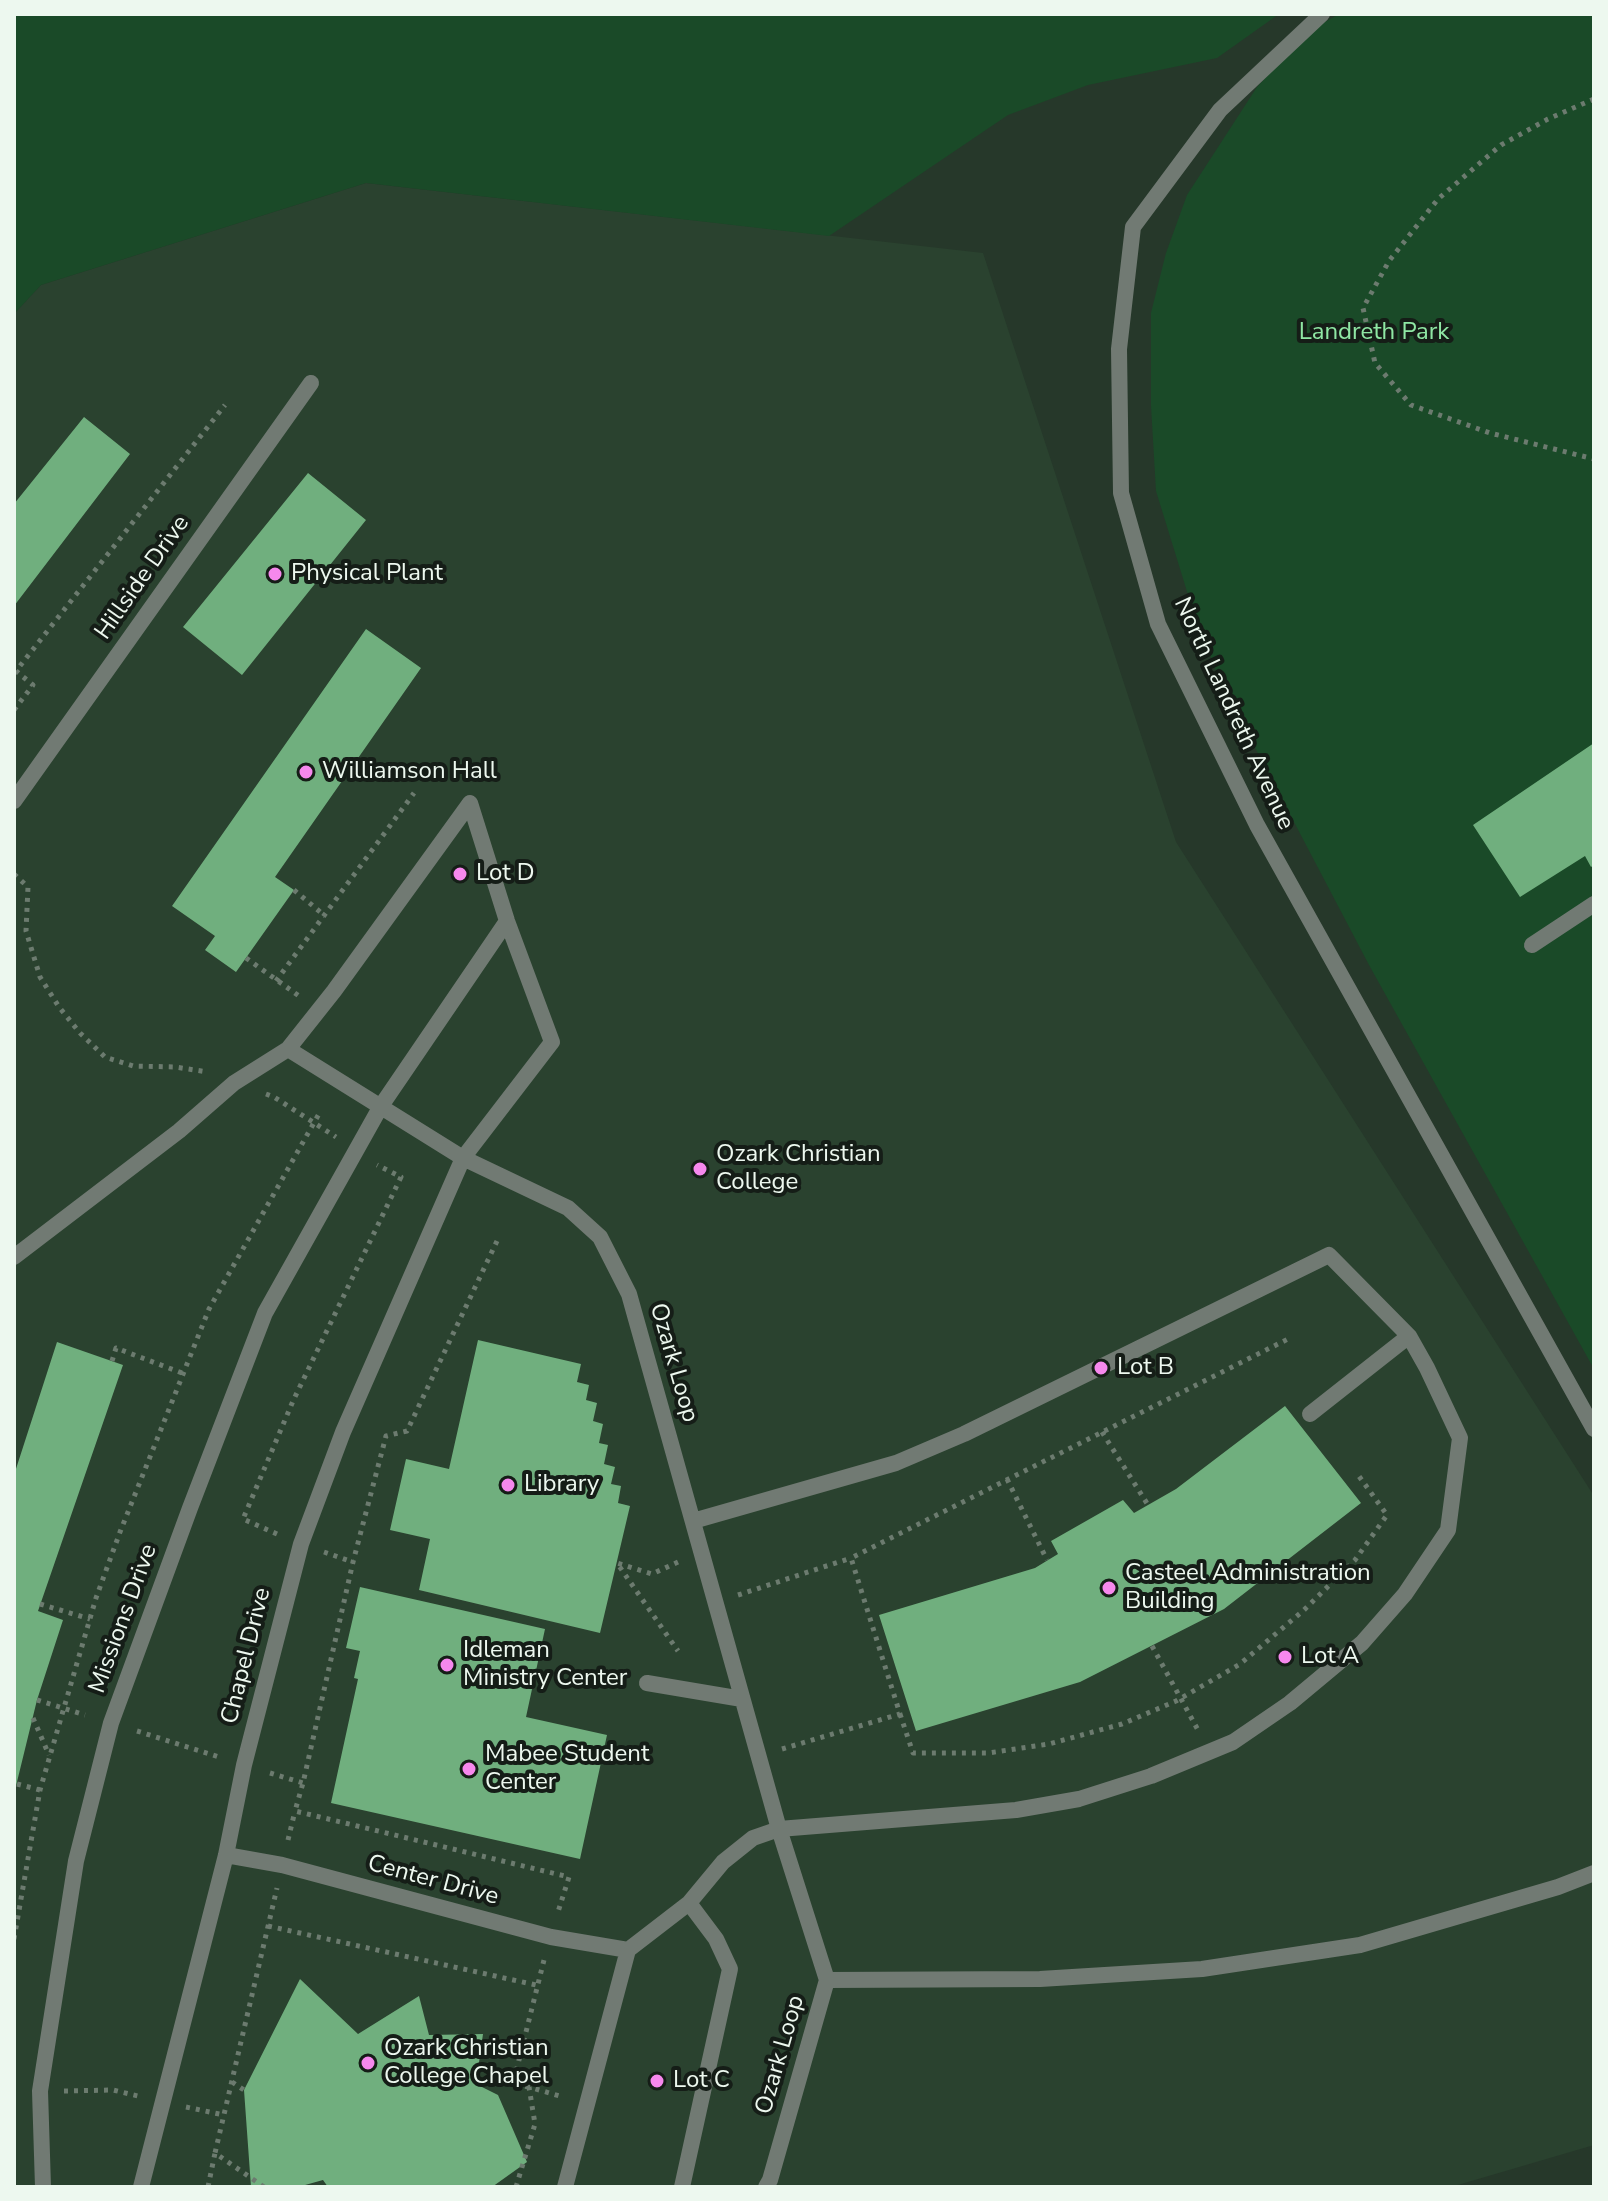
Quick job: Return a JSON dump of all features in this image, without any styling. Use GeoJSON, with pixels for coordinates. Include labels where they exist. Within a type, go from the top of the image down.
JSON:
{"type":"FeatureCollection","features":[{"type":"Feature","properties":{"kind":"street","name":"North Landreth Avenue"},"geometry":{"type":"LineString","coordinates":[[1322,14],[1220,110],[1133,227],[1119,349],[1121,493],[1158,624],[1257,825],[1594,1429]]}},
{"type":"Feature","properties":{"kind":"street","name":"Hillside Drive"},"geometry":{"type":"LineString","coordinates":[[14,801],[311,383]]}},
{"type":"Feature","properties":{"kind":"street"},"geometry":{"type":"LineString","coordinates":[[14,1257],[179,1131],[234,1083],[288,1049],[334,991],[470,803],[507,921]]}},
{"type":"Feature","properties":{"kind":"street"},"geometry":{"type":"LineString","coordinates":[[1532,945],[1594,904]]}},
{"type":"Feature","properties":{"kind":"street","name":"Missions Drive"},"geometry":{"type":"LineString","coordinates":[[43,2187],[40,2091],[76,1861],[111,1723],[265,1313],[381,1106],[507,921]]}},
{"type":"Feature","properties":{"kind":"street","name":"Chapel Drive"},"geometry":{"type":"LineString","coordinates":[[141,2187],[301,1544],[343,1432],[463,1158],[552,1042],[507,921]]}},
{"type":"Feature","properties":{"kind":"street","name":"Ozark Loop"},"geometry":{"type":"LineString","coordinates":[[288,1049],[463,1158],[568,1208],[600,1237],[629,1294],[758,1757],[827,1980],[766,2187]]}},
{"type":"Feature","properties":{"kind":"street"},"geometry":{"type":"LineString","coordinates":[[565,2187],[628,1950],[689,1903],[723,1862],[753,1838],[779,1829],[1016,1810],[1079,1799],[1151,1776],[1233,1742],[1290,1703],[1362,1643],[1405,1594],[1448,1530],[1460,1438],[1409,1336],[1329,1255],[964,1434],[896,1463],[693,1521]]}},
{"type":"Feature","properties":{"kind":"street"},"geometry":{"type":"LineString","coordinates":[[1310,1414],[1409,1336]]}},
{"type":"Feature","properties":{"kind":"street"},"geometry":{"type":"LineString","coordinates":[[647,1683],[742,1699]]}},
{"type":"Feature","properties":{"kind":"street","name":"Center Drive"},"geometry":{"type":"LineString","coordinates":[[226,1855],[282,1865],[551,1937],[628,1950]]}},
{"type":"Feature","properties":{"kind":"street"},"geometry":{"type":"LineString","coordinates":[[827,1980],[1040,1979],[1218,1966],[1360,1945],[1558,1887],[1594,1873]]}},
{"type":"Feature","properties":{"kind":"street"},"geometry":{"type":"LineString","coordinates":[[682,2187],[730,1969],[716,1939],[689,1903]]}},
{"type":"Feature","properties":{"kind":"path"},"geometry":{"type":"LineString","coordinates":[[1594,99],[1548,119],[1501,145],[1438,199],[1389,261],[1363,308],[1375,363],[1411,405],[1490,433],[1594,459]]}},
{"type":"Feature","properties":{"kind":"path"},"geometry":{"type":"LineString","coordinates":[[14,710],[33,685],[16,671],[225,405]]}},
{"type":"Feature","properties":{"kind":"path"},"geometry":{"type":"LineString","coordinates":[[276,981],[414,793]]}},
{"type":"Feature","properties":{"kind":"path"},"geometry":{"type":"LineString","coordinates":[[14,874],[28,887],[26,931],[40,977],[80,1033],[105,1057],[133,1066],[206,1071]]}},
{"type":"Feature","properties":{"kind":"path"},"geometry":{"type":"LineString","coordinates":[[294,890],[325,916]]}},
{"type":"Feature","properties":{"kind":"path"},"geometry":{"type":"LineString","coordinates":[[246,958],[307,1002]]}},
{"type":"Feature","properties":{"kind":"path"},"geometry":{"type":"LineString","coordinates":[[14,1939],[40,1790],[90,1619],[120,1532],[209,1309],[320,1112]]}},
{"type":"Feature","properties":{"kind":"path"},"geometry":{"type":"LineString","coordinates":[[314,1123],[366,1159],[401,1177],[293,1401],[243,1519],[353,1562]]}},
{"type":"Feature","properties":{"kind":"path"},"geometry":{"type":"LineString","coordinates":[[208,2187],[353,1562],[386,1436],[407,1431],[497,1241]]}},
{"type":"Feature","properties":{"kind":"path"},"geometry":{"type":"LineString","coordinates":[[715,1603],[851,1558],[1288,1339]]}},
{"type":"Feature","properties":{"kind":"path"},"geometry":{"type":"LineString","coordinates":[[112,1361],[116,1348],[182,1373]]}},
{"type":"Feature","properties":{"kind":"path"},"geometry":{"type":"LineString","coordinates":[[1102,1432],[1148,1505]]}},
{"type":"Feature","properties":{"kind":"path"},"geometry":{"type":"LineString","coordinates":[[851,1558],[913,1753],[988,1753],[1049,1744],[1122,1724],[1182,1698],[1240,1664],[1304,1610],[1355,1560],[1387,1515],[1356,1472]]}},
{"type":"Feature","properties":{"kind":"path"},"geometry":{"type":"LineString","coordinates":[[1007,1479],[1047,1560]]}},
{"type":"Feature","properties":{"kind":"path"},"geometry":{"type":"LineString","coordinates":[[678,1651],[617,1563],[652,1574],[700,1552]]}},
{"type":"Feature","properties":{"kind":"path"},"geometry":{"type":"LineString","coordinates":[[40,1604],[90,1619]]}},
{"type":"Feature","properties":{"kind":"path"},"geometry":{"type":"LineString","coordinates":[[1152,1646],[1210,1752]]}},
{"type":"Feature","properties":{"kind":"path"},"geometry":{"type":"LineString","coordinates":[[37,1700],[303,1783]]}},
{"type":"Feature","properties":{"kind":"path"},"geometry":{"type":"LineString","coordinates":[[758,1757],[900,1714]]}},
{"type":"Feature","properties":{"kind":"path"},"geometry":{"type":"LineString","coordinates":[[33,1718],[50,1756]]}},
{"type":"Feature","properties":{"kind":"path"},"geometry":{"type":"LineString","coordinates":[[17,1784],[40,1790]]}},
{"type":"Feature","properties":{"kind":"path"},"geometry":{"type":"LineString","coordinates":[[295,1811],[569,1877],[536,1985],[513,2084],[587,2104]]}},
{"type":"Feature","properties":{"kind":"path"},"geometry":{"type":"LineString","coordinates":[[268,1926],[536,1985]]}},
{"type":"Feature","properties":{"kind":"path"},"geometry":{"type":"LineString","coordinates":[[232,2082],[244,2090]]}},
{"type":"Feature","properties":{"kind":"path"},"geometry":{"type":"LineString","coordinates":[[516,2187],[535,2124],[529,2087]]}},
{"type":"Feature","properties":{"kind":"path"},"geometry":{"type":"LineString","coordinates":[[40,2091],[113,2090],[224,2115]]}},
{"type":"Feature","properties":{"kind":"path"},"geometry":{"type":"LineString","coordinates":[[215,2153],[264,2187]]}},
{"type":"Feature","properties":{"kind":"shaded area","name":"Ozark Christian College"},"geometry":{"type":"Polygon","coordinates":[[[366,183],[983,253],[1176,842],[1594,1496],[1594,2145],[1451,2187],[14,2187],[14,314],[41,285],[366,183]]]}},
{"type":"Feature","properties":{"kind":"green space"},"geometry":{"type":"Polygon","coordinates":[[[14,14],[1279,14],[1217,58],[1088,85],[1008,115],[829,236],[366,183],[41,285],[14,314],[14,14]]]}},
{"type":"Feature","properties":{"kind":"green space","name":"Landreth Park"},"geometry":{"type":"Polygon","coordinates":[[[1339,14],[1594,14],[1594,1369],[1369,965],[1219,679],[1189,598],[1156,491],[1151,406],[1151,313],[1166,253],[1187,195],[1257,87],[1309,31],[1339,14]]]}},
{"type":"Feature","properties":{"kind":"building"},"geometry":{"type":"Polygon","coordinates":[[[84,417],[130,454],[14,606],[14,504],[84,417]]]}},
{"type":"Feature","properties":{"kind":"building","name":"Physical Plant"},"geometry":{"type":"Polygon","coordinates":[[[308,473],[366,520],[242,675],[183,627],[308,473]]]}},
{"type":"Feature","properties":{"kind":"building","name":"Williamson Hall"},"geometry":{"type":"Polygon","coordinates":[[[366,629],[421,668],[275,877],[294,890],[236,972],[205,950],[215,936],[172,906],[366,629]]]}},
{"type":"Feature","properties":{"kind":"building"},"geometry":{"type":"Polygon","coordinates":[[[1594,743],[1594,865],[1591,867],[1585,856],[1520,897],[1473,825],[1594,743]]]}},
{"type":"Feature","properties":{"kind":"building","name":"Library"},"geometry":{"type":"Polygon","coordinates":[[[478,1340],[581,1364],[577,1382],[589,1385],[586,1400],[597,1403],[593,1421],[603,1424],[599,1443],[608,1445],[604,1464],[615,1467],[611,1484],[621,1486],[618,1503],[630,1506],[600,1633],[419,1590],[430,1539],[390,1530],[406,1459],[449,1469],[478,1340]]]}},
{"type":"Feature","properties":{"kind":"building"},"geometry":{"type":"Polygon","coordinates":[[[57,1342],[123,1365],[38,1611],[63,1620],[37,1700],[15,1790],[14,1475],[57,1342]]]}},
{"type":"Feature","properties":{"kind":"building","name":"Casteel Administration Building"},"geometry":{"type":"Polygon","coordinates":[[[1285,1406],[1361,1503],[1224,1609],[1080,1682],[916,1731],[879,1615],[1035,1568],[1058,1554],[1051,1541],[1123,1500],[1134,1513],[1176,1489],[1285,1406]]]}},
{"type":"Feature","properties":{"kind":"building","name":"Mabee Student Center"},"geometry":{"type":"Polygon","coordinates":[[[360,1587],[545,1629],[526,1717],[607,1735],[580,1859],[331,1803],[358,1679],[354,1678],[360,1651],[346,1648],[360,1587]]]}},
{"type":"Feature","properties":{"kind":"building","name":"Ozark Christian College Chapel"},"geometry":{"type":"Polygon","coordinates":[[[300,1979],[358,2034],[419,1996],[429,2035],[483,2034],[476,2084],[498,2095],[527,2162],[492,2187],[328,2187],[323,2180],[298,2187],[251,2187],[244,2090],[300,1979]]]}},
{"type":"Feature","properties":{"kind":"place","name":"Physical Plant"},"geometry":{"type":"Point","coordinates":[275,574]}},
{"type":"Feature","properties":{"kind":"place","name":"Williamson Hall"},"geometry":{"type":"Point","coordinates":[306,772]}},
{"type":"Feature","properties":{"kind":"place","name":"Lot D"},"geometry":{"type":"Point","coordinates":[460,874]}},
{"type":"Feature","properties":{"kind":"place","name":"Ozark Christian College"},"geometry":{"type":"Point","coordinates":[700,1169]}},
{"type":"Feature","properties":{"kind":"place","name":"Lot B"},"geometry":{"type":"Point","coordinates":[1101,1368]}},
{"type":"Feature","properties":{"kind":"place","name":"Library"},"geometry":{"type":"Point","coordinates":[508,1485]}},
{"type":"Feature","properties":{"kind":"place","name":"Casteel Administration Building"},"geometry":{"type":"Point","coordinates":[1109,1588]}},
{"type":"Feature","properties":{"kind":"place","name":"Lot A"},"geometry":{"type":"Point","coordinates":[1285,1657]}},
{"type":"Feature","properties":{"kind":"place","name":"Idleman Ministry Center"},"geometry":{"type":"Point","coordinates":[447,1665]}},
{"type":"Feature","properties":{"kind":"place","name":"Mabee Student Center"},"geometry":{"type":"Point","coordinates":[469,1769]}},
{"type":"Feature","properties":{"kind":"place","name":"Ozark Christian College Chapel"},"geometry":{"type":"Point","coordinates":[368,2063]}},
{"type":"Feature","properties":{"kind":"place","name":"Lot C"},"geometry":{"type":"Point","coordinates":[657,2081]}}]}
